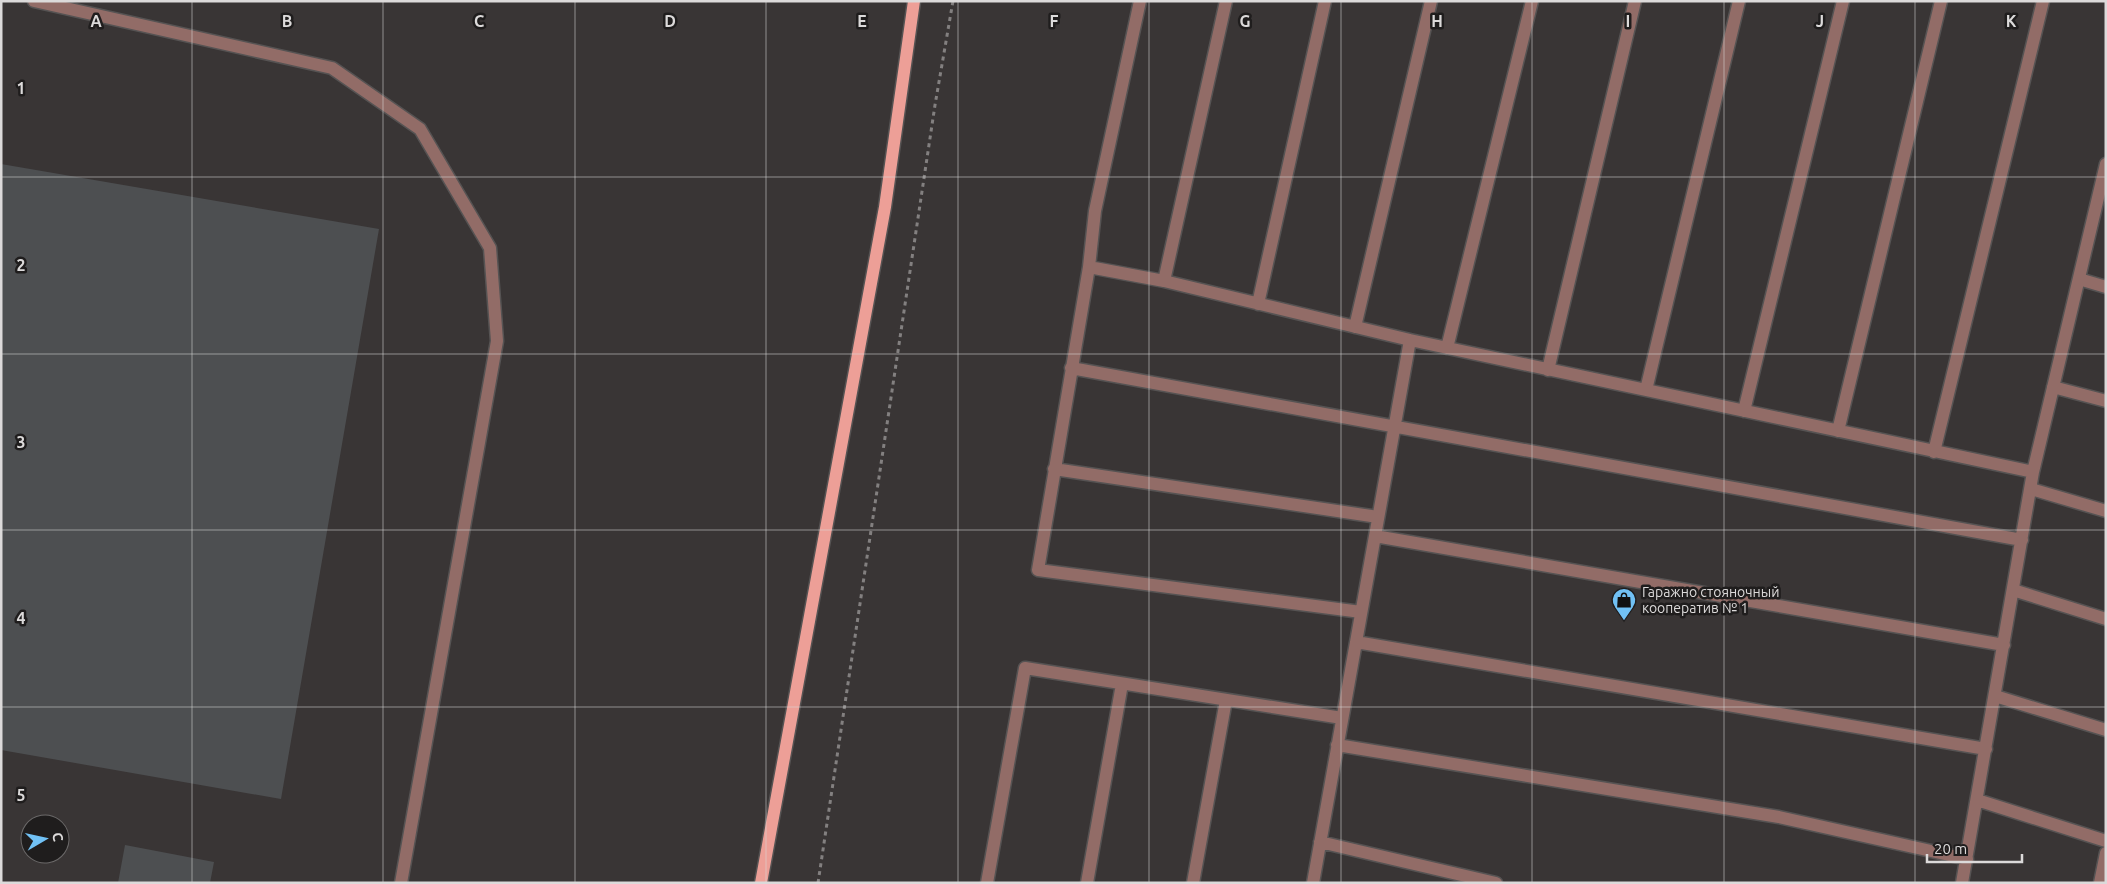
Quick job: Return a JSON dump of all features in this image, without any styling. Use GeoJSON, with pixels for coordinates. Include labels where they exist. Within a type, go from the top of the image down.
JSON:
{"type":"FeatureCollection","features":[{"type":"Feature","properties":{"kind":"main road"},"geometry":{"type":"LineString","coordinates":[[761,883],[885,206],[914,1]]}},
{"type":"Feature","properties":{"kind":"lane"},"geometry":{"type":"LineString","coordinates":[[34,1],[332,68],[420,129],[490,248],[497,341],[400,883]]}},
{"type":"Feature","properties":{"kind":"lane"},"geometry":{"type":"LineString","coordinates":[[1140,1],[1095,211],[1088,267],[1038,570],[1361,612]]}},
{"type":"Feature","properties":{"kind":"lane"},"geometry":{"type":"LineString","coordinates":[[1164,281],[1226,1]]}},
{"type":"Feature","properties":{"kind":"lane"},"geometry":{"type":"LineString","coordinates":[[1258,304],[1325,1]]}},
{"type":"Feature","properties":{"kind":"lane"},"geometry":{"type":"LineString","coordinates":[[1355,327],[1431,1]]}},
{"type":"Feature","properties":{"kind":"lane"},"geometry":{"type":"LineString","coordinates":[[1447,348],[1532,1]]}},
{"type":"Feature","properties":{"kind":"lane"},"geometry":{"type":"LineString","coordinates":[[1548,370],[1635,1]]}},
{"type":"Feature","properties":{"kind":"lane"},"geometry":{"type":"LineString","coordinates":[[1646,390],[1739,1]]}},
{"type":"Feature","properties":{"kind":"lane"},"geometry":{"type":"LineString","coordinates":[[1744,411],[1843,1]]}},
{"type":"Feature","properties":{"kind":"lane"},"geometry":{"type":"LineString","coordinates":[[1838,431],[1941,1]]}},
{"type":"Feature","properties":{"kind":"lane"},"geometry":{"type":"LineString","coordinates":[[1934,452],[2043,1]]}},
{"type":"Feature","properties":{"kind":"lane"},"geometry":{"type":"LineString","coordinates":[[1962,883],[2033,472],[2106,164]]}},
{"type":"Feature","properties":{"kind":"lane"},"geometry":{"type":"LineString","coordinates":[[1088,267],[1164,281],[1410,340],[1548,370],[2033,472]]}},
{"type":"Feature","properties":{"kind":"lane"},"geometry":{"type":"LineString","coordinates":[[2079,279],[2106,287]]}},
{"type":"Feature","properties":{"kind":"lane"},"geometry":{"type":"LineString","coordinates":[[1313,883],[1410,340]]}},
{"type":"Feature","properties":{"kind":"lane"},"geometry":{"type":"LineString","coordinates":[[1071,368],[1394,428],[2022,540]]}},
{"type":"Feature","properties":{"kind":"lane"},"geometry":{"type":"LineString","coordinates":[[2054,387],[2106,401]]}},
{"type":"Feature","properties":{"kind":"lane"},"geometry":{"type":"LineString","coordinates":[[1054,469],[1378,517]]}},
{"type":"Feature","properties":{"kind":"lane"},"geometry":{"type":"LineString","coordinates":[[2030,490],[2106,511]]}},
{"type":"Feature","properties":{"kind":"lane"},"geometry":{"type":"LineString","coordinates":[[1375,536],[2004,645]]}},
{"type":"Feature","properties":{"kind":"lane"},"geometry":{"type":"LineString","coordinates":[[2013,590],[2106,619]]}},
{"type":"Feature","properties":{"kind":"lane"},"geometry":{"type":"LineString","coordinates":[[1356,642],[1986,749]]}},
{"type":"Feature","properties":{"kind":"lane"},"geometry":{"type":"LineString","coordinates":[[987,883],[1025,668],[1342,718]]}},
{"type":"Feature","properties":{"kind":"lane"},"geometry":{"type":"LineString","coordinates":[[1087,883],[1122,684]]}},
{"type":"Feature","properties":{"kind":"lane"},"geometry":{"type":"LineString","coordinates":[[1994,696],[2106,730]]}},
{"type":"Feature","properties":{"kind":"lane"},"geometry":{"type":"LineString","coordinates":[[1193,883],[1226,700]]}},
{"type":"Feature","properties":{"kind":"lane"},"geometry":{"type":"LineString","coordinates":[[1337,745],[1779,817],[1966,859]]}},
{"type":"Feature","properties":{"kind":"lane"},"geometry":{"type":"LineString","coordinates":[[1977,800],[2106,841]]}},
{"type":"Feature","properties":{"kind":"lane"},"geometry":{"type":"LineString","coordinates":[[1320,842],[1496,883]]}},
{"type":"Feature","properties":{"kind":"lane"},"geometry":{"type":"LineString","coordinates":[[2100,883],[2106,853]]}},
{"type":"Feature","properties":{"kind":"path"},"geometry":{"type":"LineString","coordinates":[[818,883],[936,105],[954,1]]}},
{"type":"Feature","properties":{"kind":"building"},"geometry":{"type":"Polygon","coordinates":[[[1,164],[379,229],[281,799],[1,750],[1,164]]]}},
{"type":"Feature","properties":{"kind":"building"},"geometry":{"type":"Polygon","coordinates":[[[125,845],[214,862],[210,883],[118,883],[125,845]]]}},
{"type":"Feature","properties":{"kind":"place","name":"Гаражно стояночный кооператив № 1"},"geometry":{"type":"Point","coordinates":[1624,621]}}]}
